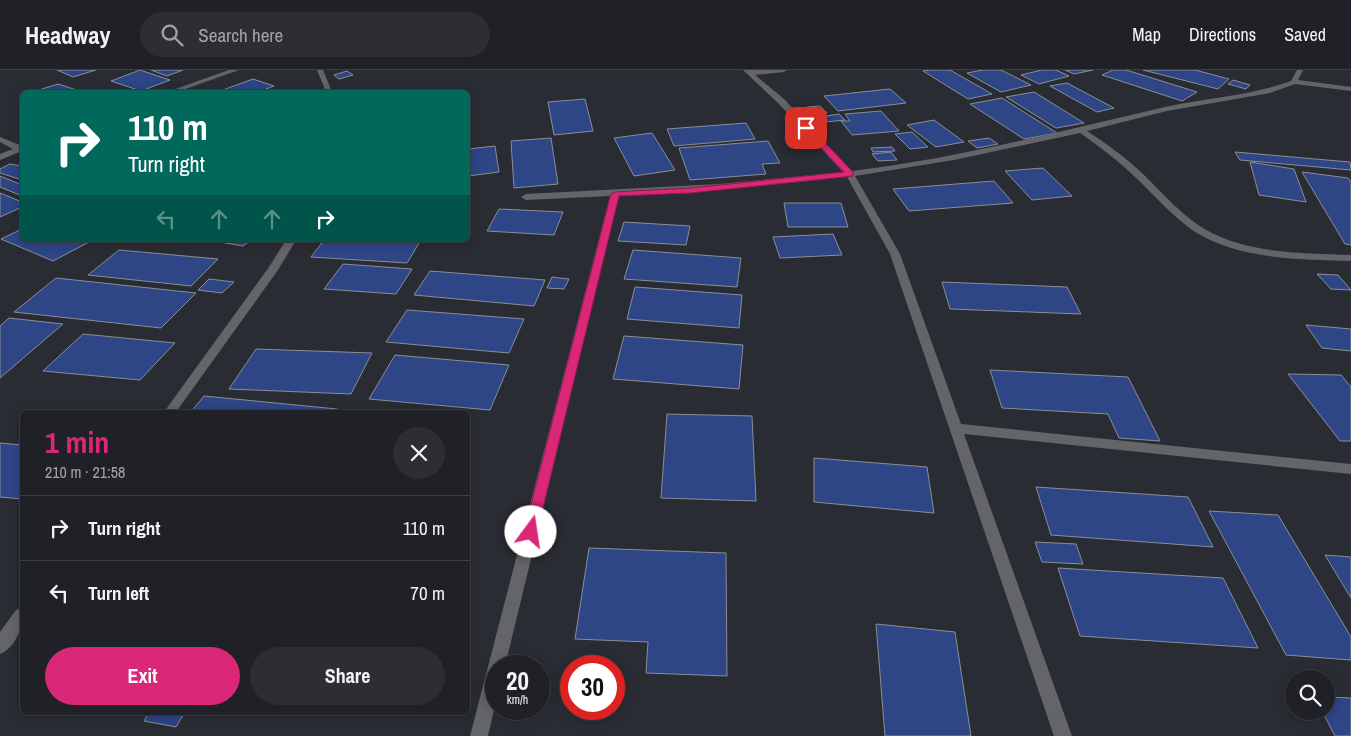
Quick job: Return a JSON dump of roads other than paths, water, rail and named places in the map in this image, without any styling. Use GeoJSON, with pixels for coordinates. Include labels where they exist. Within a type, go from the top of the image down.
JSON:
{"type":"FeatureCollection","features":[{"type":"Feature","properties":{"kind":"street"},"geometry":{"type":"LineString","coordinates":[[177,90],[236,70]]}},
{"type":"Feature","properties":{"kind":"street"},"geometry":{"type":"LineString","coordinates":[[320,70],[328,90]]}},
{"type":"Feature","properties":{"kind":"street"},"geometry":{"type":"LineString","coordinates":[[748,71],[784,70]]}},
{"type":"Feature","properties":{"kind":"street"},"geometry":{"type":"LineString","coordinates":[[1294,82],[1300,70]]}},
{"type":"Feature","properties":{"kind":"street"},"geometry":{"type":"LineString","coordinates":[[748,71],[781,100],[850,174],[895,254],[954,428],[1063,736]]}},
{"type":"Feature","properties":{"kind":"street"},"geometry":{"type":"LineString","coordinates":[[526,197],[691,191],[850,174],[913,165],[1081,130],[1167,109],[1270,91],[1294,82],[1351,88]]}},
{"type":"Feature","properties":{"kind":"street"},"geometry":{"type":"LineString","coordinates":[[1081,130],[1128,165],[1181,215],[1207,235],[1240,248],[1282,255],[1351,258]]}},
{"type":"Feature","properties":{"kind":"street"},"geometry":{"type":"LineString","coordinates":[[0,139],[20,148]]}},
{"type":"Feature","properties":{"kind":"street"},"geometry":{"type":"LineString","coordinates":[[0,157],[20,150]]}},
{"type":"Feature","properties":{"kind":"street"},"geometry":{"type":"LineString","coordinates":[[500,655],[615,194]]}},
{"type":"Feature","properties":{"kind":"street"},"geometry":{"type":"LineString","coordinates":[[171,410],[274,268],[289,242]]}},
{"type":"Feature","properties":{"kind":"street"},"geometry":{"type":"LineString","coordinates":[[954,428],[1351,470]]}},
{"type":"Feature","properties":{"kind":"street"},"geometry":{"type":"LineString","coordinates":[[0,646],[20,619]]}},
{"type":"Feature","properties":{"kind":"street"},"geometry":{"type":"LineString","coordinates":[[479,736],[485,713]]}}]}
